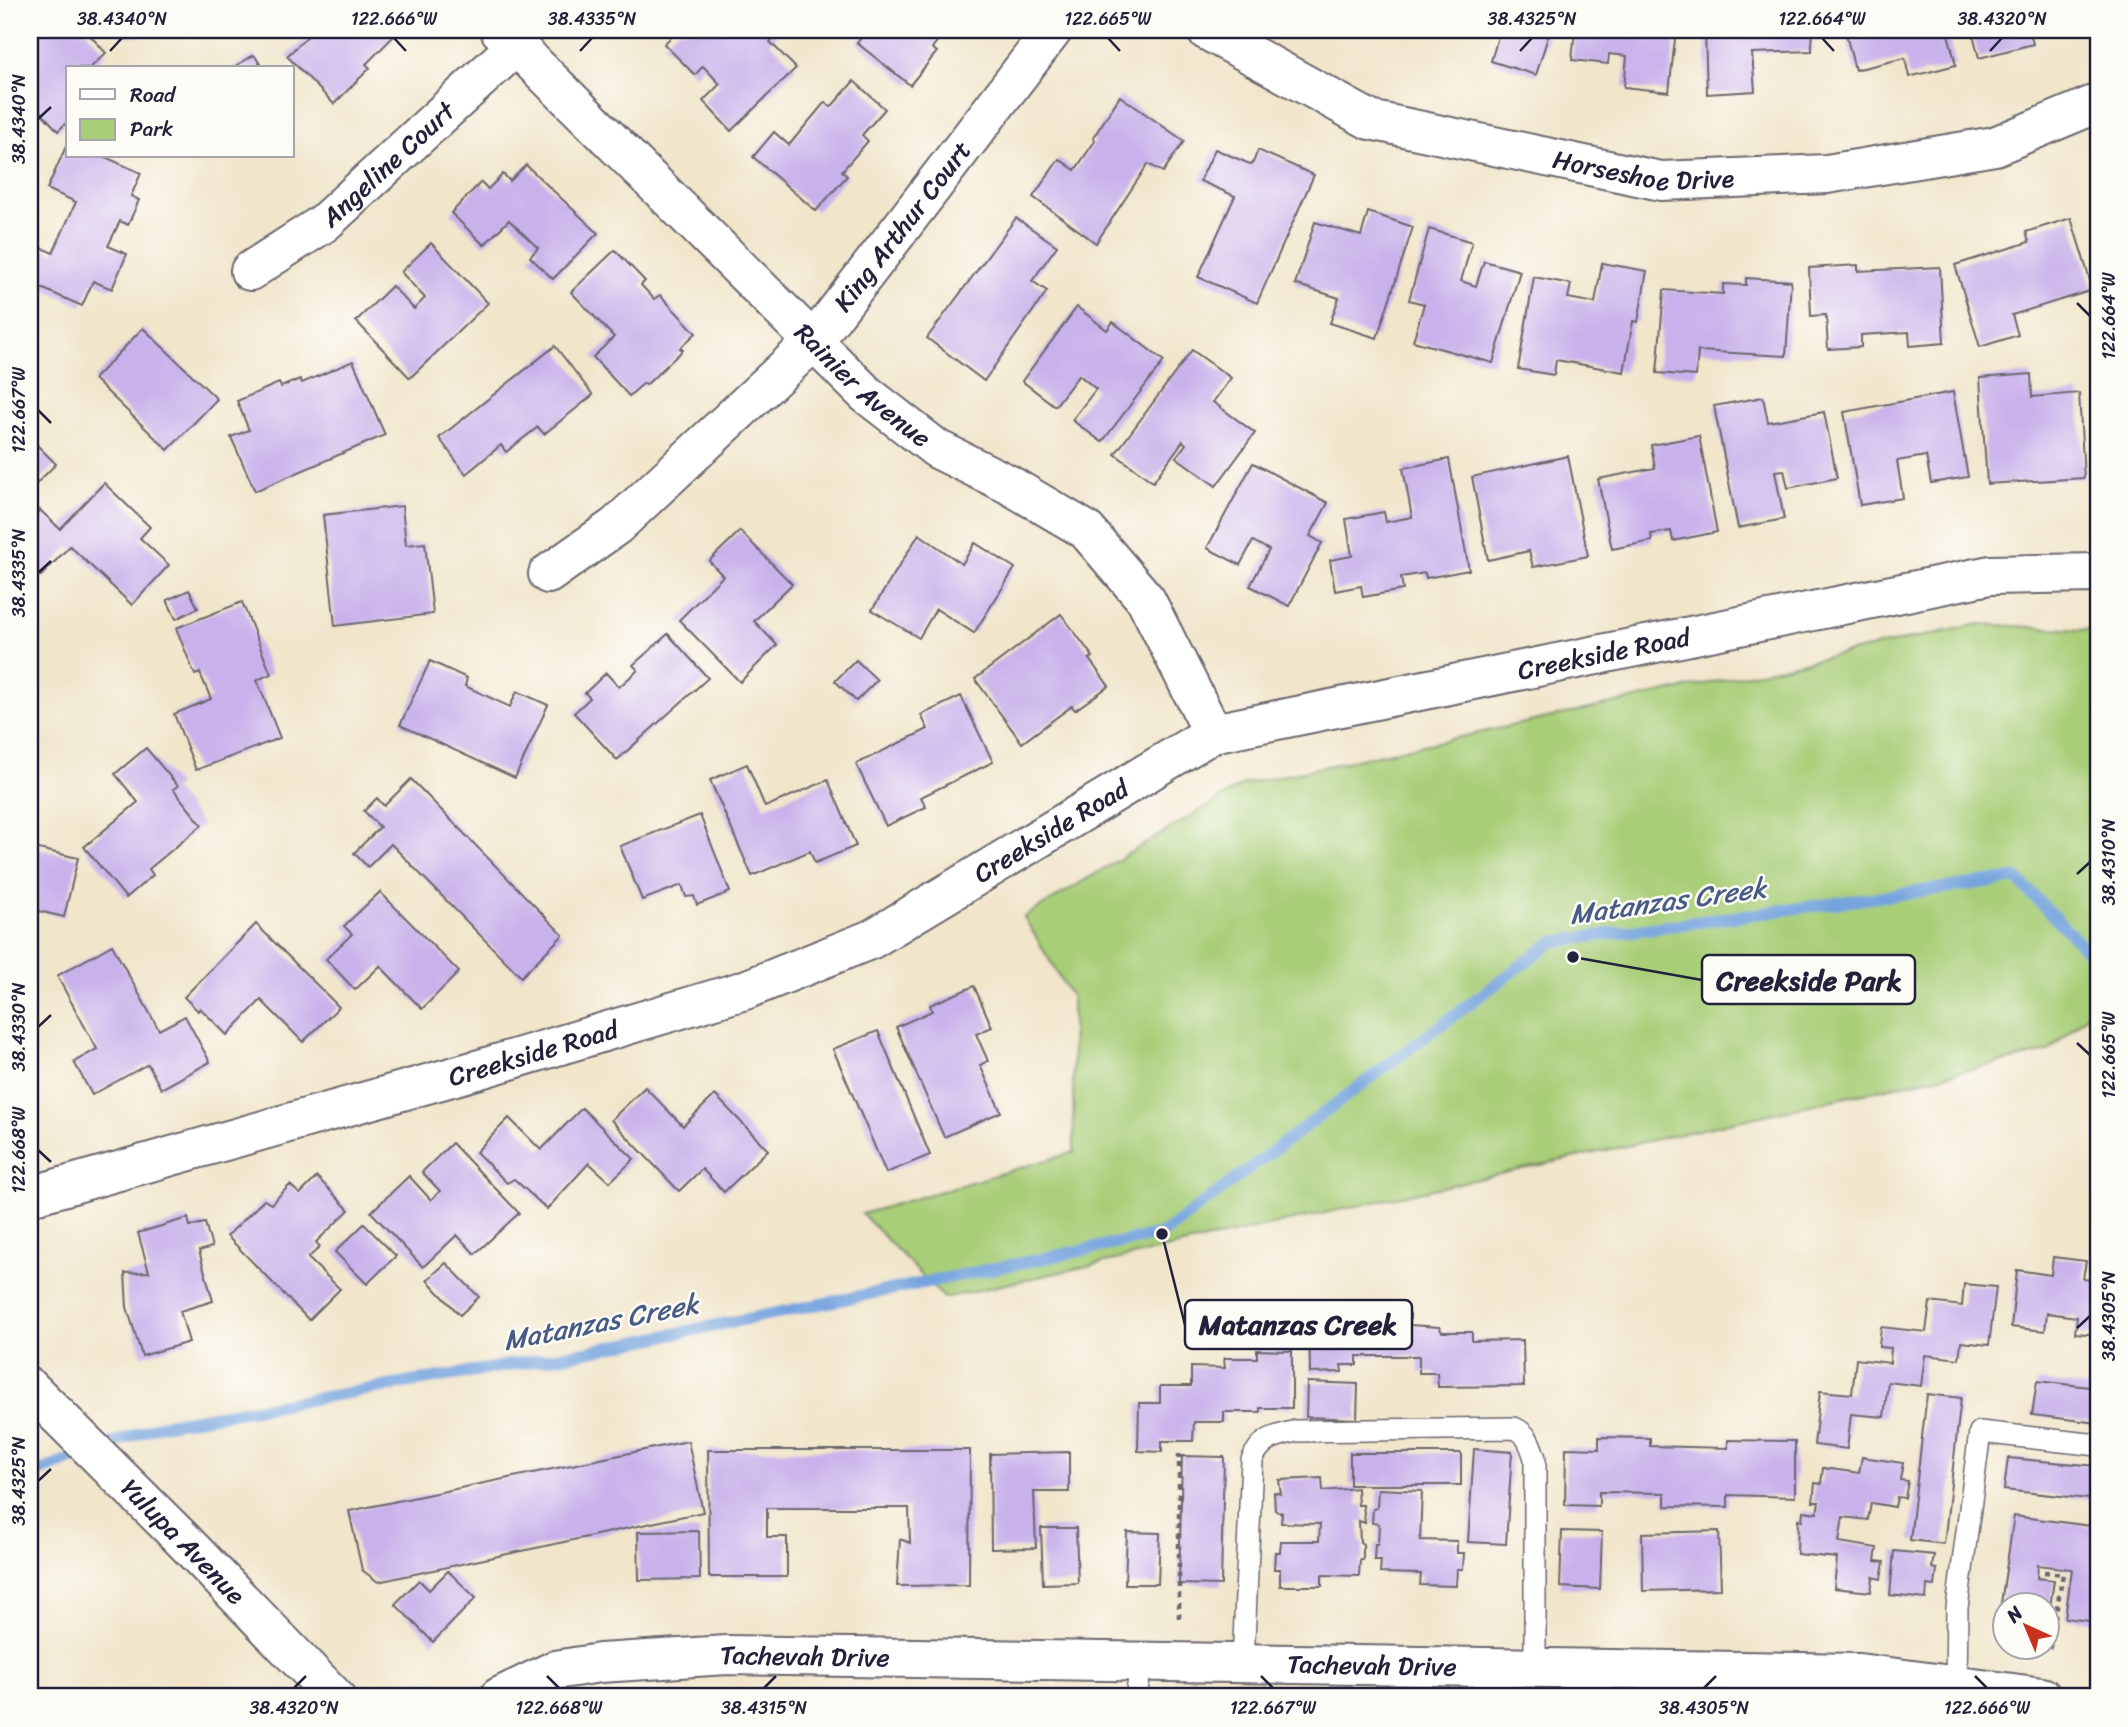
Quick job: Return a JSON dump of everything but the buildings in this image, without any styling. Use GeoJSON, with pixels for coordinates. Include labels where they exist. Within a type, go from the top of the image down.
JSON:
{"type":"FeatureCollection","features":[{"type":"Feature","properties":{"kind":"street","name":"King Arthur Court"},"geometry":{"type":"LineString","coordinates":[[548,574],[616,526],[813,341],[1053,30]]}},
{"type":"Feature","properties":{"kind":"street","name":"Horseshoe Drive"},"geometry":{"type":"LineString","coordinates":[[1206,30],[1370,120],[1661,181],[1827,174],[1995,146],[2098,103]]}},
{"type":"Feature","properties":{"kind":"street","name":"Rainier Avenue"},"geometry":{"type":"LineString","coordinates":[[508,38],[866,394],[937,449],[1008,484],[1086,530],[1146,600],[1213,733]]}},
{"type":"Feature","properties":{"kind":"street","name":"Angeline Court"},"geometry":{"type":"LineString","coordinates":[[250,271],[324,223],[508,38]]}},
{"type":"Feature","properties":{"kind":"street","name":"Creekside Road"},"geometry":{"type":"LineString","coordinates":[[30,1196],[466,1073],[746,990],[872,939],[1213,733],[1990,575],[2098,573]]}},
{"type":"Feature","properties":{"kind":"street","name":"Yulupa Avenue"},"geometry":{"type":"LineString","coordinates":[[38,1396],[335,1697]]}},
{"type":"Feature","properties":{"kind":"street","name":"Tachevah Drive"},"geometry":{"type":"LineString","coordinates":[[499,1697],[555,1670],[600,1663],[714,1656],[1139,1679],[1243,1663],[1859,1673],[2042,1697]]}},
{"type":"Feature","properties":{"kind":"lane"},"geometry":{"type":"LineString","coordinates":[[1243,1663],[1252,1460],[1256,1449],[1264,1442],[1296,1431],[1514,1428],[1528,1438],[1535,1458],[1535,1668]]}},
{"type":"Feature","properties":{"kind":"lane"},"geometry":{"type":"LineString","coordinates":[[1956,1686],[1957,1608],[1980,1432],[2098,1444]]}},
{"type":"Feature","properties":{"kind":"path"},"geometry":{"type":"LineString","coordinates":[[1179,1454],[1179,1618]]}},
{"type":"Feature","properties":{"kind":"path"},"geometry":{"type":"LineString","coordinates":[[2044,1572],[2063,1574],[2060,1590]]}},
{"type":"Feature","properties":{"kind":"green space"},"geometry":{"type":"Polygon","coordinates":[[[1979,624],[2098,631],[2098,1004],[2048,1052],[944,1298],[862,1214],[1074,1152],[1072,998],[1024,917],[1244,784],[1979,624]]]}},
{"type":"Feature","properties":{"kind":"waterway","name":"Matanzas Creek"},"geometry":{"type":"LineString","coordinates":[[30,1475],[161,1425],[586,1352],[1162,1234],[1552,942],[2016,878],[2098,962]]}},
{"type":"Feature","properties":{"kind":"place","name":"Creekside Park"},"geometry":{"type":"Point","coordinates":[1573,957]}},
{"type":"Feature","properties":{"kind":"place","name":"Matanzas Creek"},"geometry":{"type":"Point","coordinates":[1162,1234]}}]}
